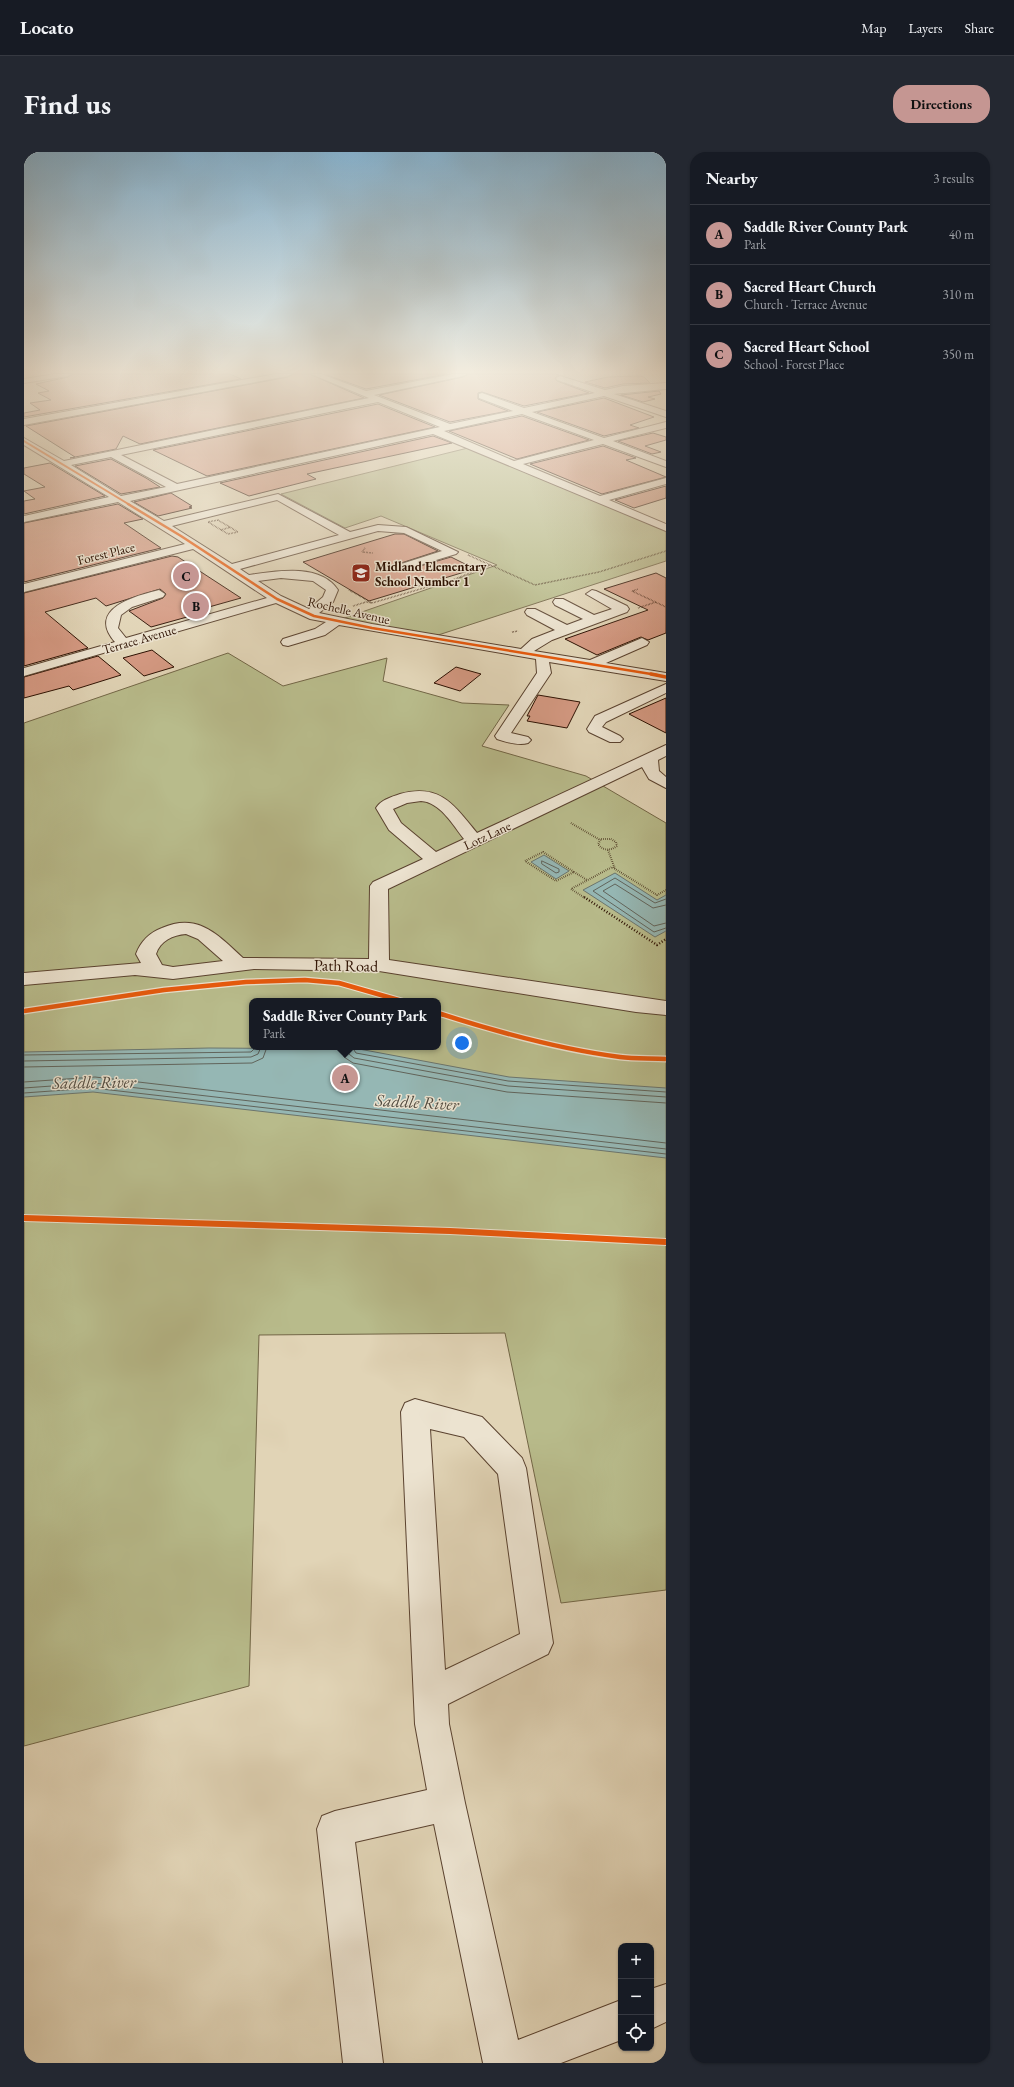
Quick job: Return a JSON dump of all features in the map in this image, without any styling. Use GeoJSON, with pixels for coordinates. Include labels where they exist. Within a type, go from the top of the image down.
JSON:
{"type":"FeatureCollection","features":[{"type":"Feature","properties":{"kind":"street"},"geometry":{"type":"LineString","coordinates":[[62,464],[66,463]]}},
{"type":"Feature","properties":{"kind":"street"},"geometry":{"type":"LineString","coordinates":[[130,463],[176,488]]}},
{"type":"Feature","properties":{"kind":"street"},"geometry":{"type":"LineString","coordinates":[[24,519],[289,463]]}},
{"type":"Feature","properties":{"kind":"street","name":"Rochelle Avenue"},"geometry":{"type":"LineString","coordinates":[[62,464],[231,568],[277,599],[310,614],[336,621],[523,654],[666,677]]}},
{"type":"Feature","properties":{"kind":"street"},"geometry":{"type":"LineString","coordinates":[[512,464],[666,528]]}},
{"type":"Feature","properties":{"kind":"street"},"geometry":{"type":"LineString","coordinates":[[598,500],[666,481]]}},
{"type":"Feature","properties":{"kind":"street"},"geometry":{"type":"LineString","coordinates":[[162,525],[278,497],[349,536]]}},
{"type":"Feature","properties":{"kind":"street"},"geometry":{"type":"LineString","coordinates":[[231,568],[378,528],[406,530],[452,552],[399,568]]}},
{"type":"Feature","properties":{"kind":"street","name":"Forest Place"},"geometry":{"type":"LineString","coordinates":[[24,588],[194,545]]}},
{"type":"Feature","properties":{"kind":"street"},"geometry":{"type":"LineString","coordinates":[[248,579],[268,576],[305,576],[319,579],[328,583],[332,590],[329,599],[310,614]]}},
{"type":"Feature","properties":{"kind":"street"},"geometry":{"type":"LineString","coordinates":[[124,643],[112,629],[112,618],[118,610],[133,602],[159,594]]}},
{"type":"Feature","properties":{"kind":"street"},"geometry":{"type":"LineString","coordinates":[[523,654],[537,642],[564,629],[623,609],[592,594]]}},
{"type":"Feature","properties":{"kind":"street","name":"Terrace Avenue"},"geometry":{"type":"LineString","coordinates":[[24,672],[277,599]]}},
{"type":"Feature","properties":{"kind":"street"},"geometry":{"type":"LineString","coordinates":[[559,602],[594,620]]}},
{"type":"Feature","properties":{"kind":"street"},"geometry":{"type":"LineString","coordinates":[[531,612],[564,629]]}},
{"type":"Feature","properties":{"kind":"street"},"geometry":{"type":"LineString","coordinates":[[288,642],[320,632],[336,621]]}},
{"type":"Feature","properties":{"kind":"street"},"geometry":{"type":"LineString","coordinates":[[590,665],[642,642]]}},
{"type":"Feature","properties":{"kind":"street"},"geometry":{"type":"LineString","coordinates":[[523,740],[502,736],[544,673],[542,657]]}},
{"type":"Feature","properties":{"kind":"street"},"geometry":{"type":"LineString","coordinates":[[616,738],[594,729],[600,719],[666,688]]}},
{"type":"Feature","properties":{"kind":"street"},"geometry":{"type":"LineString","coordinates":[[659,753],[649,764],[651,771],[657,778],[666,783]]}},
{"type":"Feature","properties":{"kind":"street","name":"Lotz Lane"},"geometry":{"type":"LineString","coordinates":[[379,965],[379,886],[659,753]]}},
{"type":"Feature","properties":{"kind":"street"},"geometry":{"type":"LineString","coordinates":[[435,860],[395,826],[384,808],[391,803],[410,797],[435,798],[447,809],[475,841]]}},
{"type":"Feature","properties":{"kind":"street"},"geometry":{"type":"LineString","coordinates":[[155,971],[146,954],[149,945],[157,938],[179,927],[190,928],[202,932],[239,965]]}},
{"type":"Feature","properties":{"kind":"street","name":"Path Road"},"geometry":{"type":"LineString","coordinates":[[24,979],[135,969],[173,973],[254,963],[379,965],[636,1005],[666,1008]]}},
{"type":"Feature","properties":{"kind":"street"},"geometry":{"type":"LineString","coordinates":[[430,1695],[536,1643],[512,1468],[472,1426],[415,1412],[430,1695],[432,1724],[446,1803],[503,2063]]}},
{"type":"Feature","properties":{"kind":"street"},"geometry":{"type":"LineString","coordinates":[[363,2063],[335,1829],[446,1803]]}},
{"type":"Feature","properties":{"kind":"street"},"geometry":{"type":"LineString","coordinates":[[654,2008],[666,2003]]}},
{"type":"Feature","properties":{"kind":"street"},"geometry":{"type":"LineString","coordinates":[[510,2063],[618,2021]]}},
{"type":"Feature","properties":{"kind":"path"},"geometry":{"type":"LineString","coordinates":[[221,530],[231,527]]}},
{"type":"Feature","properties":{"kind":"path"},"geometry":{"type":"LineString","coordinates":[[467,555],[535,585],[599,572],[666,551]]}},
{"type":"Feature","properties":{"kind":"path"},"geometry":{"type":"LineString","coordinates":[[346,588],[372,603],[455,579],[490,565]]}},
{"type":"Feature","properties":{"kind":"path"},"geometry":{"type":"LineString","coordinates":[[632,591],[666,607]]}},
{"type":"Feature","properties":{"kind":"path"},"geometry":{"type":"LineString","coordinates":[[512,632],[518,630]]}},
{"type":"Feature","properties":{"kind":"path"},"geometry":{"type":"LineString","coordinates":[[571,823],[600,840],[608,839],[616,842],[616,848],[608,850],[598,845],[600,840]]}},
{"type":"Feature","properties":{"kind":"path"},"geometry":{"type":"LineString","coordinates":[[608,850],[616,869]]}},
{"type":"Feature","properties":{"kind":"path"},"geometry":{"type":"LineString","coordinates":[[574,872],[556,881],[525,861],[543,852],[587,880]]}},
{"type":"Feature","properties":{"kind":"path"},"geometry":{"type":"LineString","coordinates":[[666,890],[657,895],[612,867],[571,889],[657,945],[666,939]]}},
{"type":"Feature","properties":{"kind":"path"},"geometry":{"type":"LineString","coordinates":[[339,983],[392,998]]}},
{"type":"Feature","properties":{"kind":"path"},"geometry":{"type":"LineString","coordinates":[[24,1011],[156,991]]}},
{"type":"Feature","properties":{"kind":"path"},"geometry":{"type":"LineString","coordinates":[[441,1014],[478,1026],[540,1042],[615,1056],[666,1059]]}},
{"type":"Feature","properties":{"kind":"path"},"geometry":{"type":"LineString","coordinates":[[24,1218],[450,1231],[666,1242]]}},
{"type":"Feature","properties":{"kind":"green space"},"geometry":{"type":"Polygon","coordinates":[[[406,463],[511,463],[666,528],[666,561],[429,638],[336,621],[497,565],[381,516],[345,528],[281,494],[406,463]]]}},
{"type":"Feature","properties":{"kind":"green space"},"geometry":{"type":"Polygon","coordinates":[[[228,653],[283,686],[387,658],[383,681],[462,703],[509,705],[482,746],[586,776],[666,823],[666,1590],[561,1603],[505,1333],[259,1335],[249,1686],[24,1746],[24,723],[228,653]]]}},
{"type":"Feature","properties":{"kind":"water"},"geometry":{"type":"Polygon","coordinates":[[[544,855],[569,871],[556,879],[531,862],[544,855]]]}},
{"type":"Feature","properties":{"kind":"water"},"geometry":{"type":"Polygon","coordinates":[[[615,873],[657,900],[666,895],[666,931],[655,937],[583,890],[615,873]]]}},
{"type":"Feature","properties":{"kind":"water","name":"Saddle River"},"geometry":{"type":"Polygon","coordinates":[[[209,1048],[249,1048],[249,1050],[364,1050],[509,1077],[666,1088],[666,1158],[93,1092],[24,1097],[24,1052],[209,1048]]]}},
{"type":"Feature","properties":{"kind":"building"},"geometry":{"type":"Polygon","coordinates":[[[50,463],[105,496],[24,514],[24,501],[35,499],[24,491],[45,487],[24,474],[24,468],[50,463]]]}},
{"type":"Feature","properties":{"kind":"building"},"geometry":{"type":"Polygon","coordinates":[[[90,463],[119,463],[160,487],[121,494],[75,466],[90,463]]]}},
{"type":"Feature","properties":{"kind":"building"},"geometry":{"type":"Polygon","coordinates":[[[180,463],[267,463],[207,476],[180,463]]]}},
{"type":"Feature","properties":{"kind":"building"},"geometry":{"type":"Polygon","coordinates":[[[310,463],[358,463],[307,474],[316,479],[249,496],[220,483],[310,463]]]}},
{"type":"Feature","properties":{"kind":"building"},"geometry":{"type":"Polygon","coordinates":[[[633,463],[666,477],[602,494],[530,464],[633,463]]]}},
{"type":"Feature","properties":{"kind":"building"},"geometry":{"type":"Polygon","coordinates":[[[666,486],[666,498],[634,508],[615,500],[666,486]]]}},
{"type":"Feature","properties":{"kind":"building"},"geometry":{"type":"Polygon","coordinates":[[[171,493],[192,506],[189,507],[192,508],[158,516],[134,502],[171,493]]]}},
{"type":"Feature","properties":{"kind":"building"},"geometry":{"type":"Polygon","coordinates":[[[118,504],[143,519],[124,523],[161,548],[24,582],[24,523],[118,504]]]}},
{"type":"Feature","properties":{"kind":"building"},"geometry":{"type":"Polygon","coordinates":[[[395,534],[404,534],[438,551],[395,565],[392,568],[394,571],[403,571],[451,557],[465,564],[462,565],[471,570],[369,601],[303,562],[395,534]]]}},
{"type":"Feature","properties":{"kind":"building"},"geometry":{"type":"Polygon","coordinates":[[[172,556],[178,557],[241,598],[184,614],[187,617],[151,627],[129,611],[163,598],[166,594],[160,589],[106,606],[96,598],[45,612],[88,648],[24,666],[24,593],[172,556]]]}},
{"type":"Feature","properties":{"kind":"building"},"geometry":{"type":"Polygon","coordinates":[[[656,573],[666,578],[666,633],[648,640],[641,637],[597,655],[565,639],[648,610],[604,589],[656,573]]]}},
{"type":"Feature","properties":{"kind":"building"},"geometry":{"type":"Polygon","coordinates":[[[152,650],[174,667],[144,676],[123,658],[152,650]]]}},
{"type":"Feature","properties":{"kind":"building"},"geometry":{"type":"Polygon","coordinates":[[[98,656],[121,675],[73,690],[69,686],[24,698],[24,677],[98,656]]]}},
{"type":"Feature","properties":{"kind":"building"},"geometry":{"type":"Polygon","coordinates":[[[456,667],[481,674],[460,691],[434,683],[456,667]]]}},
{"type":"Feature","properties":{"kind":"building"},"geometry":{"type":"Polygon","coordinates":[[[538,695],[580,702],[567,728],[527,721],[530,716],[527,716],[538,695]]]}},
{"type":"Feature","properties":{"kind":"building"},"geometry":{"type":"Polygon","coordinates":[[[666,698],[666,733],[629,714],[666,698]]]}},
{"type":"Feature","properties":{"kind":"cycle path"},"geometry":{"type":"LineString","coordinates":[[61,463],[181,536],[277,599],[314,616],[372,628],[666,677]]}},
{"type":"Feature","properties":{"kind":"cycle path"},"geometry":{"type":"LineString","coordinates":[[24,1011],[164,990],[246,982],[305,980],[339,983],[392,998]]}},
{"type":"Feature","properties":{"kind":"cycle path"},"geometry":{"type":"LineString","coordinates":[[441,1014],[503,1033],[569,1048],[620,1057],[666,1059]]}},
{"type":"Feature","properties":{"kind":"cycle path"},"geometry":{"type":"LineString","coordinates":[[24,1218],[450,1231],[666,1242]]}},
{"type":"Feature","properties":{"kind":"place","name":"Midland Elementary School Number 1"},"geometry":{"type":"Point","coordinates":[361,573]}},
{"type":"Feature","properties":{"kind":"place","name":"Sacred Heart School"},"geometry":{"type":"Point","coordinates":[186,576]}},
{"type":"Feature","properties":{"kind":"place","name":"Sacred Heart Church"},"geometry":{"type":"Point","coordinates":[196,606]}},
{"type":"Feature","properties":{"kind":"place","name":"Saddle River County Park"},"geometry":{"type":"Point","coordinates":[345,1078]}}]}
